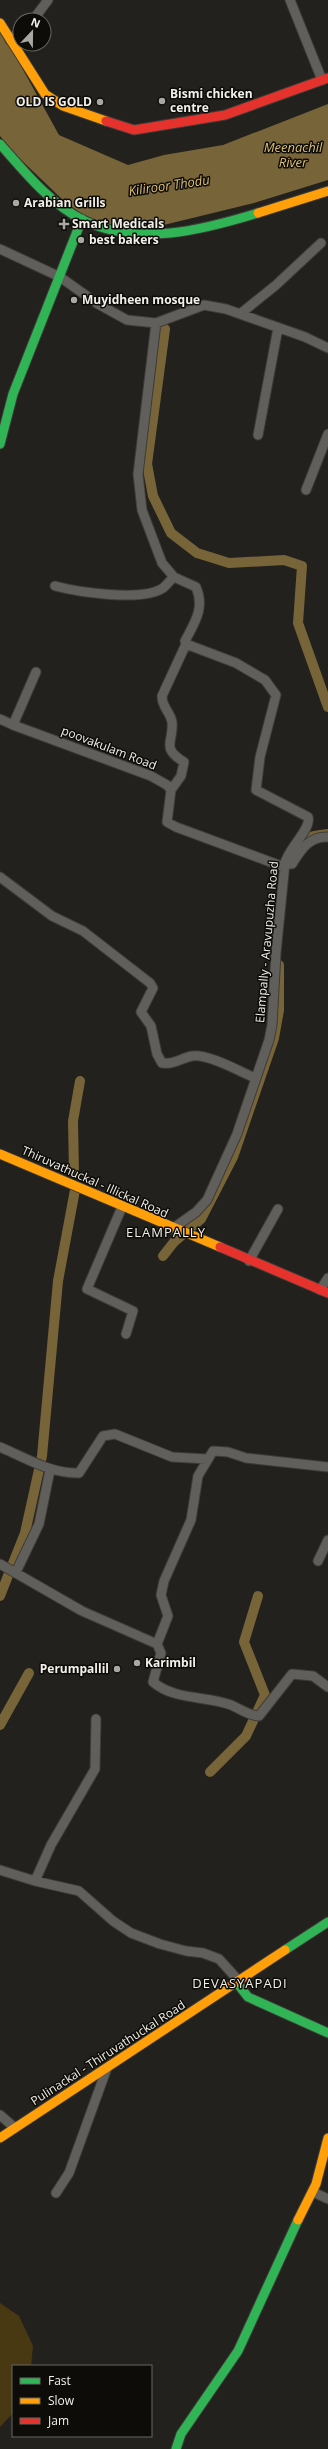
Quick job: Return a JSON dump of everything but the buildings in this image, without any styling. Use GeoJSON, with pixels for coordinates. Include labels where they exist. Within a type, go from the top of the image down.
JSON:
{"type":"FeatureCollection","features":[{"type":"Feature","properties":{"kind":"main road"},"geometry":{"type":"LineString","coordinates":[[0,23],[45,94],[63,106],[134,130],[225,115],[325,79]]}},
{"type":"Feature","properties":{"kind":"main road"},"geometry":{"type":"LineString","coordinates":[[0,144],[53,197],[82,220],[112,230],[132,234],[185,230],[232,222],[328,191]]}},
{"type":"Feature","properties":{"kind":"main road"},"geometry":{"type":"LineString","coordinates":[[0,444],[13,394],[82,220]]}},
{"type":"Feature","properties":{"kind":"main road","name":"Thiruvathuckal - Illickal Road"},"geometry":{"type":"LineString","coordinates":[[0,1154],[324,1292]]}},
{"type":"Feature","properties":{"kind":"main road","name":"Pulinackal - Thiruvathuckal Road"},"geometry":{"type":"LineString","coordinates":[[0,2138],[328,1922]]}},
{"type":"Feature","properties":{"kind":"main road"},"geometry":{"type":"LineString","coordinates":[[238,1982],[248,1997],[328,2033]]}},
{"type":"Feature","properties":{"kind":"main road"},"geometry":{"type":"LineString","coordinates":[[176,2449],[182,2434],[238,2351],[252,2325],[280,2256],[313,2192],[328,2138]]}},
{"type":"Feature","properties":{"kind":"street"},"geometry":{"type":"LineString","coordinates":[[38,12],[48,0]]}},
{"type":"Feature","properties":{"kind":"street"},"geometry":{"type":"LineString","coordinates":[[290,0],[325,79]]}},
{"type":"Feature","properties":{"kind":"street"},"geometry":{"type":"LineString","coordinates":[[240,314],[276,285],[321,243]]}},
{"type":"Feature","properties":{"kind":"street"},"geometry":{"type":"LineString","coordinates":[[0,249],[60,277],[98,304],[128,320],[156,323],[204,305],[240,314],[305,337],[328,348]]}},
{"type":"Feature","properties":{"kind":"street"},"geometry":{"type":"LineString","coordinates":[[156,323],[138,474],[142,510],[162,563],[174,577],[196,587],[201,598],[200,608],[185,641],[186,644],[162,696],[162,705],[172,722],[168,745],[172,755],[184,762],[181,776],[170,790],[167,822],[176,827],[287,865],[307,844],[318,837],[328,837]]}},
{"type":"Feature","properties":{"kind":"street"},"geometry":{"type":"LineString","coordinates":[[258,434],[278,328]]}},
{"type":"Feature","properties":{"kind":"street"},"geometry":{"type":"LineString","coordinates":[[306,490],[328,434]]}},
{"type":"Feature","properties":{"kind":"street"},"geometry":{"type":"LineString","coordinates":[[55,586],[104,595],[145,593],[162,589],[174,577]]}},
{"type":"Feature","properties":{"kind":"street","name":"Elampally - Aravupuzha Road"},"geometry":{"type":"LineString","coordinates":[[181,1232],[207,1200],[237,1134],[272,1025],[276,953],[287,865],[287,854],[308,826],[309,820],[308,817],[262,795],[256,790],[260,757],[276,695],[265,680],[236,663],[186,644]]}},
{"type":"Feature","properties":{"kind":"street"},"geometry":{"type":"LineString","coordinates":[[13,725],[36,672]]}},
{"type":"Feature","properties":{"kind":"street","name":"poovakulam Road"},"geometry":{"type":"LineString","coordinates":[[0,718],[13,725],[152,776],[167,785],[170,790]]}},
{"type":"Feature","properties":{"kind":"street"},"geometry":{"type":"LineString","coordinates":[[0,877],[52,916],[83,931],[150,983],[153,988],[141,1012],[152,1026],[157,1054],[162,1064],[169,1064],[193,1056],[206,1057],[255,1078]]}},
{"type":"Feature","properties":{"kind":"street"},"geometry":{"type":"LineString","coordinates":[[122,1207],[87,1289],[134,1311],[126,1334]]}},
{"type":"Feature","properties":{"kind":"street"},"geometry":{"type":"LineString","coordinates":[[249,1261],[278,1209]]}},
{"type":"Feature","properties":{"kind":"street"},"geometry":{"type":"LineString","coordinates":[[324,1292],[328,1278]]}},
{"type":"Feature","properties":{"kind":"street"},"geometry":{"type":"LineString","coordinates":[[0,1447],[43,1466],[80,1474],[103,1436],[115,1434],[172,1457],[207,1458]]}},
{"type":"Feature","properties":{"kind":"street"},"geometry":{"type":"LineString","coordinates":[[157,1644],[168,1616],[161,1595],[164,1581],[191,1520],[198,1476],[207,1458],[213,1451],[228,1452],[246,1458],[328,1467]]}},
{"type":"Feature","properties":{"kind":"street"},"geometry":{"type":"LineString","coordinates":[[16,1572],[39,1524],[43,1466]]}},
{"type":"Feature","properties":{"kind":"street"},"geometry":{"type":"LineString","coordinates":[[318,1561],[328,1540]]}},
{"type":"Feature","properties":{"kind":"street"},"geometry":{"type":"LineString","coordinates":[[1,1567],[16,1572],[82,1611],[157,1644],[161,1653],[153,1682],[160,1688],[191,1697],[232,1705],[249,1715],[259,1716],[292,1674],[313,1676],[328,1687]]}},
{"type":"Feature","properties":{"kind":"street"},"geometry":{"type":"LineString","coordinates":[[35,1881],[51,1845],[96,1769],[96,1719]]}},
{"type":"Feature","properties":{"kind":"street"},"geometry":{"type":"LineString","coordinates":[[0,1870],[35,1881],[79,1891],[113,1921],[131,1933],[173,1947],[203,1953],[219,1959],[238,1982]]}},
{"type":"Feature","properties":{"kind":"street"},"geometry":{"type":"LineString","coordinates":[[56,2193],[69,2173],[107,2068]]}},
{"type":"Feature","properties":{"kind":"street"},"geometry":{"type":"LineString","coordinates":[[0,2115],[15,2128]]}},
{"type":"Feature","properties":{"kind":"street"},"geometry":{"type":"LineString","coordinates":[[313,2192],[328,2199]]}},
{"type":"Feature","properties":{"kind":"shaded area"},"geometry":{"type":"Polygon","coordinates":[[[0,2303],[19,2316],[33,2346],[31,2365],[12,2365],[12,2414],[0,2427],[0,2303]]]}},
{"type":"Feature","properties":{"kind":"water","name":"Meenachil River"},"geometry":{"type":"Polygon","coordinates":[[[0,28],[59,135],[128,165],[164,155],[223,145],[328,104],[328,180],[254,203],[139,231],[94,223],[64,201],[15,154],[0,136],[0,28]]]}},
{"type":"Feature","properties":{"kind":"waterway"},"geometry":{"type":"LineString","coordinates":[[165,329],[147,464],[153,496],[171,533],[197,553],[229,563],[284,560],[302,566],[298,623],[328,707]]}},
{"type":"Feature","properties":{"kind":"waterway"},"geometry":{"type":"LineString","coordinates":[[293,854],[304,840],[312,836],[328,834]]}},
{"type":"Feature","properties":{"kind":"waterway"},"geometry":{"type":"LineString","coordinates":[[163,1256],[174,1242],[201,1219],[233,1157],[274,1038],[279,1010],[279,965]]}},
{"type":"Feature","properties":{"kind":"waterway"},"geometry":{"type":"LineString","coordinates":[[74,1173],[73,1121],[80,1081]]}},
{"type":"Feature","properties":{"kind":"waterway"},"geometry":{"type":"LineString","coordinates":[[0,1596],[25,1533],[42,1456],[58,1281],[75,1190]]}},
{"type":"Feature","properties":{"kind":"waterway"},"geometry":{"type":"LineString","coordinates":[[210,1772],[246,1736],[265,1695],[244,1642],[258,1596]]}},
{"type":"Feature","properties":{"kind":"waterway"},"geometry":{"type":"LineString","coordinates":[[0,1725],[29,1673]]}},
{"type":"Feature","properties":{"kind":"traffic: fast"},"geometry":{"type":"LineString","coordinates":[[0,144],[28,176],[59,205],[83,220],[104,228],[126,233],[170,233],[193,230],[258,213]]}},
{"type":"Feature","properties":{"kind":"traffic: fast"},"geometry":{"type":"LineString","coordinates":[[0,444],[13,394],[82,219]]}},
{"type":"Feature","properties":{"kind":"traffic: fast"},"geometry":{"type":"LineString","coordinates":[[285,1950],[328,1922]]}},
{"type":"Feature","properties":{"kind":"traffic: fast"},"geometry":{"type":"LineString","coordinates":[[237,1983],[248,1997],[328,2033]]}},
{"type":"Feature","properties":{"kind":"traffic: fast"},"geometry":{"type":"LineString","coordinates":[[176,2449],[181,2434],[238,2351],[298,2220]]}},
{"type":"Feature","properties":{"kind":"traffic: slow"},"geometry":{"type":"LineString","coordinates":[[0,23],[45,94],[63,106],[106,121]]}},
{"type":"Feature","properties":{"kind":"traffic: slow"},"geometry":{"type":"LineString","coordinates":[[258,213],[328,191]]}},
{"type":"Feature","properties":{"kind":"traffic: slow"},"geometry":{"type":"LineString","coordinates":[[0,1154],[220,1247]]}},
{"type":"Feature","properties":{"kind":"traffic: slow"},"geometry":{"type":"LineString","coordinates":[[0,2138],[285,1950]]}},
{"type":"Feature","properties":{"kind":"traffic: slow"},"geometry":{"type":"LineString","coordinates":[[298,2220],[316,2184],[328,2138]]}},
{"type":"Feature","properties":{"kind":"traffic: jam"},"geometry":{"type":"LineString","coordinates":[[106,121],[134,130],[225,115],[328,78]]}},
{"type":"Feature","properties":{"kind":"traffic: jam"},"geometry":{"type":"LineString","coordinates":[[220,1247],[328,1293]]}},
{"type":"Feature","properties":{"kind":"place","name":"Bismi chicken centre"},"geometry":{"type":"Point","coordinates":[162,101]}},
{"type":"Feature","properties":{"kind":"place","name":"OLD IS GOLD"},"geometry":{"type":"Point","coordinates":[100,102]}},
{"type":"Feature","properties":{"kind":"place","name":"Arabian Grills"},"geometry":{"type":"Point","coordinates":[16,203]}},
{"type":"Feature","properties":{"kind":"place","name":"Smart Medicals"},"geometry":{"type":"Point","coordinates":[64,224]}},
{"type":"Feature","properties":{"kind":"place","name":"best bakers"},"geometry":{"type":"Point","coordinates":[81,240]}},
{"type":"Feature","properties":{"kind":"place","name":"Muyidheen mosque"},"geometry":{"type":"Point","coordinates":[74,300]}},
{"type":"Feature","properties":{"kind":"place","name":"Karimbil"},"geometry":{"type":"Point","coordinates":[137,1663]}},
{"type":"Feature","properties":{"kind":"place","name":"Perumpallil"},"geometry":{"type":"Point","coordinates":[117,1669]}},
{"type":"Feature","properties":{"kind":"district","name":"ELAMPALLY"},"geometry":{"type":"Point","coordinates":[166,1232]}},
{"type":"Feature","properties":{"kind":"district","name":"DEVASYAPADI"},"geometry":{"type":"Point","coordinates":[240,1983]}},
{"type":"Feature","properties":{"kind":"water label","name":"Kiliroor Thodu"},"geometry":{"type":"Point","coordinates":[169,185]}}]}
